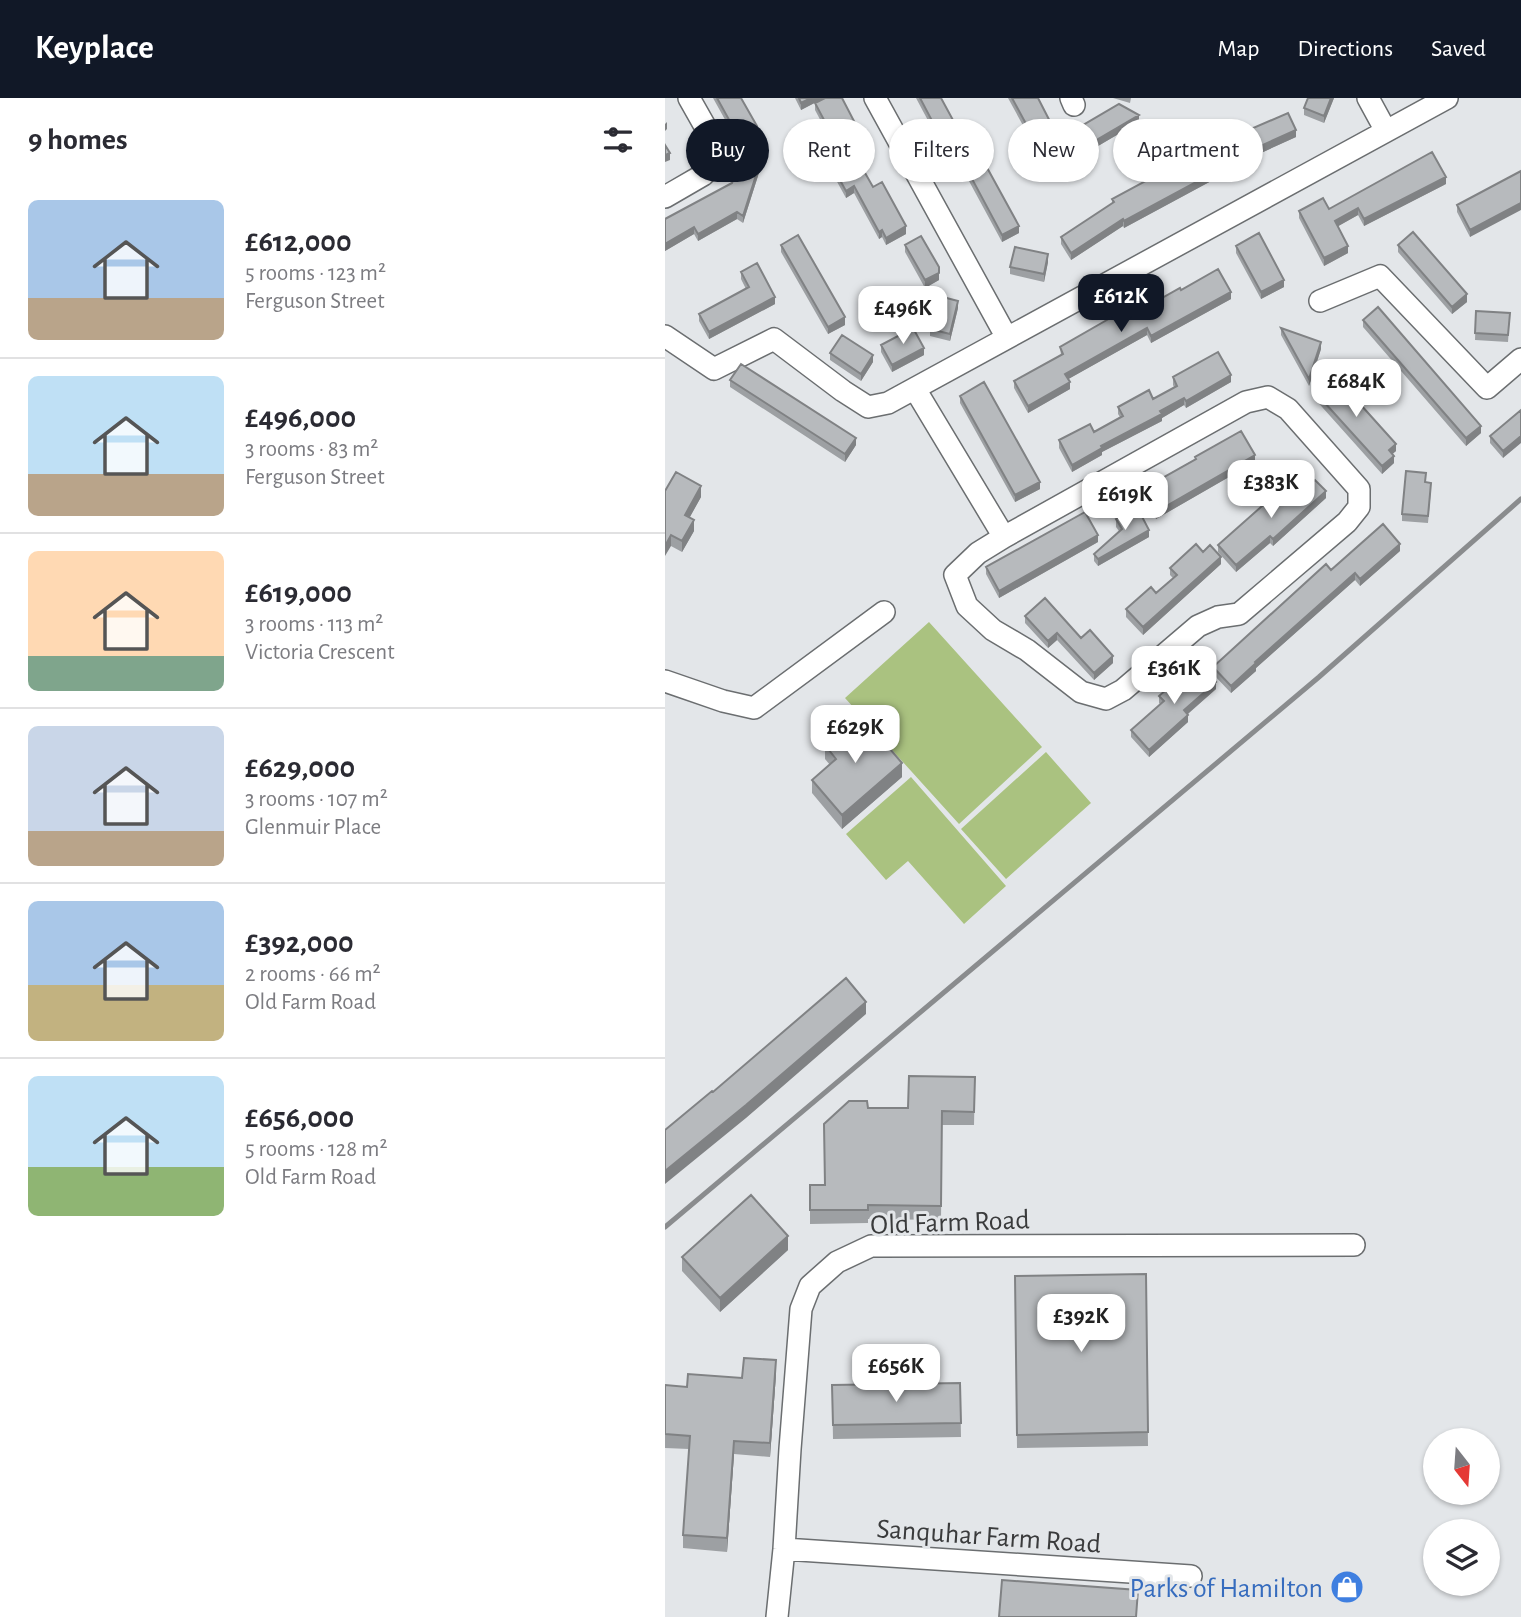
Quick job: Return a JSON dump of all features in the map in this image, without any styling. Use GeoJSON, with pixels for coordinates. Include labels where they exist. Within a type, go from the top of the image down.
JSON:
{"type":"FeatureCollection","features":[{"type":"Feature","properties":{"kind":"street"},"geometry":{"type":"LineString","coordinates":[[665,197],[703,175],[716,162],[715,144],[689,98]]}},
{"type":"Feature","properties":{"kind":"street"},"geometry":{"type":"LineString","coordinates":[[874,98],[1007,338]]}},
{"type":"Feature","properties":{"kind":"street"},"geometry":{"type":"LineString","coordinates":[[1368,98],[1386,131]]}},
{"type":"Feature","properties":{"kind":"street"},"geometry":{"type":"LineString","coordinates":[[665,336],[714,369],[774,338],[868,407],[888,403],[1447,98]]}},
{"type":"Feature","properties":{"kind":"street"},"geometry":{"type":"LineString","coordinates":[[1320,301],[1380,276],[1487,388],[1521,359]]}},
{"type":"Feature","properties":{"kind":"street"},"geometry":{"type":"LineString","coordinates":[[915,389],[1004,537]]}},
{"type":"Feature","properties":{"kind":"street"},"geometry":{"type":"LineString","coordinates":[[1268,397],[1288,409],[1359,489],[1359,507],[1347,522],[1239,614],[1218,617],[1198,626],[1123,690],[1106,699],[1081,692],[1027,650],[993,630],[967,606],[955,575],[978,553],[1004,537],[1246,402],[1268,397]]}},
{"type":"Feature","properties":{"kind":"street"},"geometry":{"type":"LineString","coordinates":[[665,681],[723,702],[754,708],[884,612]]}},
{"type":"Feature","properties":{"kind":"street","name":"Old Farm Road"},"geometry":{"type":"LineString","coordinates":[[777,1617],[801,1308],[810,1286],[837,1262],[870,1246],[1354,1245]]}},
{"type":"Feature","properties":{"kind":"street","name":"Sanquhar Farm Road"},"geometry":{"type":"LineString","coordinates":[[784,1549],[1191,1576]]}},
{"type":"Feature","properties":{"kind":"green space"},"geometry":{"type":"Polygon","coordinates":[[[929,622],[1042,747],[959,824],[845,698],[929,622]]]}},
{"type":"Feature","properties":{"kind":"green space"},"geometry":{"type":"Polygon","coordinates":[[[1046,752],[1091,803],[1006,879],[961,829],[1046,752]]]}},
{"type":"Feature","properties":{"kind":"green space"},"geometry":{"type":"Polygon","coordinates":[[[911,777],[1006,886],[964,924],[908,861],[886,880],[846,834],[911,777]]]}},
{"type":"Feature","properties":{"kind":"building"},"geometry":{"type":"Polygon","coordinates":[[[717,98],[741,98],[753,119],[729,119],[717,98]]]}},
{"type":"Feature","properties":{"kind":"building"},"geometry":{"type":"Polygon","coordinates":[[[825,98],[842,98],[853,119],[824,119],[815,103],[825,98]]]}},
{"type":"Feature","properties":{"kind":"building"},"geometry":{"type":"Polygon","coordinates":[[[920,98],[941,98],[952,119],[931,119],[920,98]]]}},
{"type":"Feature","properties":{"kind":"building"},"geometry":{"type":"Polygon","coordinates":[[[1012,98],[1038,98],[1049,119],[1023,119],[1012,98]]]}},
{"type":"Feature","properties":{"kind":"building"},"geometry":{"type":"Polygon","coordinates":[[[1308,98],[1331,98],[1324,116],[1304,108],[1308,98]]]}},
{"type":"Feature","properties":{"kind":"building"},"geometry":{"type":"Polygon","coordinates":[[[1119,104],[1139,115],[1132,119],[1113,119],[1113,130],[1099,138],[1099,119],[1093,119],[1119,104]]]}},
{"type":"Feature","properties":{"kind":"building"},"geometry":{"type":"Polygon","coordinates":[[[1288,113],[1296,130],[1263,145],[1263,124],[1288,113]]]}},
{"type":"Feature","properties":{"kind":"building"},"geometry":{"type":"Polygon","coordinates":[[[1432,152],[1446,177],[1364,219],[1358,208],[1335,221],[1348,246],[1324,258],[1299,211],[1323,198],[1329,209],[1432,152]]]}},
{"type":"Feature","properties":{"kind":"building"},"geometry":{"type":"Polygon","coordinates":[[[1521,171],[1521,203],[1470,230],[1457,205],[1521,171]]]}},
{"type":"Feature","properties":{"kind":"building"},"geometry":{"type":"Polygon","coordinates":[[[994,180],[1019,226],[1002,235],[974,182],[994,180]]]}},
{"type":"Feature","properties":{"kind":"building"},"geometry":{"type":"Polygon","coordinates":[[[754,182],[743,216],[737,212],[698,234],[694,227],[665,244],[665,219],[732,183],[754,182]]]}},
{"type":"Feature","properties":{"kind":"building"},"geometry":{"type":"Polygon","coordinates":[[[841,182],[870,182],[873,187],[882,182],[906,226],[886,238],[882,230],[879,232],[854,186],[846,191],[841,182]]]}},
{"type":"Feature","properties":{"kind":"building"},"geometry":{"type":"Polygon","coordinates":[[[1144,182],[1196,182],[1124,221],[1123,219],[1071,253],[1061,237],[1114,202],[1112,199],[1144,182]]]}},
{"type":"Feature","properties":{"kind":"building"},"geometry":{"type":"Polygon","coordinates":[[[1413,232],[1467,294],[1452,307],[1398,245],[1413,232]]]}},
{"type":"Feature","properties":{"kind":"building"},"geometry":{"type":"Polygon","coordinates":[[[1259,233],[1284,280],[1261,292],[1236,246],[1259,233]]]}},
{"type":"Feature","properties":{"kind":"building"},"geometry":{"type":"Polygon","coordinates":[[[798,235],[845,317],[828,327],[781,245],[798,235]]]}},
{"type":"Feature","properties":{"kind":"building"},"geometry":{"type":"Polygon","coordinates":[[[921,236],[939,267],[939,273],[925,280],[905,245],[921,236]]]}},
{"type":"Feature","properties":{"kind":"building"},"geometry":{"type":"Polygon","coordinates":[[[1015,247],[1048,254],[1044,274],[1010,267],[1015,247]]]}},
{"type":"Feature","properties":{"kind":"building"},"geometry":{"type":"Polygon","coordinates":[[[757,263],[775,297],[709,332],[699,314],[749,287],[741,272],[757,263]]]}},
{"type":"Feature","properties":{"kind":"building"},"geometry":{"type":"Polygon","coordinates":[[[1218,269],[1231,292],[1151,336],[1147,328],[1065,374],[1070,382],[1028,406],[1014,381],[1063,354],[1060,347],[1126,309],[1130,316],[1218,269]]]}},
{"type":"Feature","properties":{"kind":"building"},"geometry":{"type":"Polygon","coordinates":[[[939,296],[958,301],[950,334],[930,329],[939,296]]]}},
{"type":"Feature","properties":{"kind":"building"},"geometry":{"type":"Polygon","coordinates":[[[1378,307],[1481,426],[1466,438],[1363,320],[1378,307]]]}},
{"type":"Feature","properties":{"kind":"building"},"geometry":{"type":"Polygon","coordinates":[[[1476,311],[1510,313],[1508,335],[1475,333],[1476,311]]]}},
{"type":"Feature","properties":{"kind":"building"},"geometry":{"type":"Polygon","coordinates":[[[913,328],[924,348],[892,365],[881,345],[913,328]]]}},
{"type":"Feature","properties":{"kind":"building"},"geometry":{"type":"Polygon","coordinates":[[[1281,328],[1321,342],[1309,379],[1281,328]]]}},
{"type":"Feature","properties":{"kind":"building"},"geometry":{"type":"Polygon","coordinates":[[[842,335],[873,355],[861,374],[830,353],[842,335]]]}},
{"type":"Feature","properties":{"kind":"building"},"geometry":{"type":"Polygon","coordinates":[[[1218,352],[1231,375],[1186,401],[1184,398],[1160,411],[1162,414],[1101,446],[1102,448],[1072,465],[1059,440],[1090,424],[1094,432],[1123,416],[1118,407],[1149,390],[1153,399],[1177,386],[1173,377],[1218,352]]]}},
{"type":"Feature","properties":{"kind":"building"},"geometry":{"type":"Polygon","coordinates":[[[741,364],[856,438],[845,454],[730,380],[741,364]]]}},
{"type":"Feature","properties":{"kind":"building"},"geometry":{"type":"Polygon","coordinates":[[[1333,374],[1396,444],[1389,450],[1394,456],[1382,466],[1314,391],[1333,374]]]}},
{"type":"Feature","properties":{"kind":"building"},"geometry":{"type":"Polygon","coordinates":[[[984,382],[1040,482],[1015,495],[960,396],[984,382]]]}},
{"type":"Feature","properties":{"kind":"building"},"geometry":{"type":"Polygon","coordinates":[[[1521,410],[1521,436],[1503,451],[1490,436],[1521,410]]]}},
{"type":"Feature","properties":{"kind":"building"},"geometry":{"type":"Polygon","coordinates":[[[1241,431],[1255,455],[1156,512],[1143,489],[1241,431]]]}},
{"type":"Feature","properties":{"kind":"building"},"geometry":{"type":"Polygon","coordinates":[[[1406,471],[1426,473],[1425,482],[1431,483],[1428,516],[1402,514],[1406,471]]]}},
{"type":"Feature","properties":{"kind":"building"},"geometry":{"type":"Polygon","coordinates":[[[676,472],[701,486],[685,515],[694,520],[682,541],[671,535],[665,546],[665,491],[676,472]]]}},
{"type":"Feature","properties":{"kind":"building"},"geometry":{"type":"Polygon","coordinates":[[[1302,478],[1309,485],[1315,480],[1326,491],[1273,539],[1270,536],[1236,565],[1218,545],[1270,499],[1274,504],[1302,478]]]}},
{"type":"Feature","properties":{"kind":"building"},"geometry":{"type":"Polygon","coordinates":[[[1137,507],[1149,530],[1098,559],[1094,554],[1122,529],[1116,519],[1137,507]]]}},
{"type":"Feature","properties":{"kind":"building"},"geometry":{"type":"Polygon","coordinates":[[[1085,512],[1098,535],[999,591],[986,567],[1085,512]]]}},
{"type":"Feature","properties":{"kind":"building"},"geometry":{"type":"Polygon","coordinates":[[[1383,524],[1400,544],[1360,579],[1355,573],[1231,686],[1213,667],[1326,564],[1331,570],[1383,524]]]}},
{"type":"Feature","properties":{"kind":"building"},"geometry":{"type":"Polygon","coordinates":[[[1196,544],[1203,552],[1210,545],[1221,557],[1143,627],[1126,609],[1151,587],[1156,593],[1177,575],[1170,568],[1196,544]]]}},
{"type":"Feature","properties":{"kind":"building"},"geometry":{"type":"Polygon","coordinates":[[[1045,598],[1081,638],[1090,630],[1113,656],[1094,673],[1057,633],[1048,641],[1025,616],[1045,598]]]}},
{"type":"Feature","properties":{"kind":"building"},"geometry":{"type":"Polygon","coordinates":[[[1198,662],[1216,682],[1184,710],[1188,715],[1149,750],[1131,730],[1164,701],[1159,696],[1198,662]]]}},
{"type":"Feature","properties":{"kind":"building"},"geometry":{"type":"Polygon","coordinates":[[[860,714],[902,763],[842,815],[812,780],[836,759],[825,745],[860,714]]]}},
{"type":"Feature","properties":{"kind":"building"},"geometry":{"type":"Polygon","coordinates":[[[846,978],[866,1002],[665,1171],[665,1130],[846,978]]]}},
{"type":"Feature","properties":{"kind":"building"},"geometry":{"type":"Polygon","coordinates":[[[909,1076],[975,1077],[974,1112],[942,1111],[941,1206],[868,1205],[868,1210],[810,1210],[810,1185],[825,1185],[824,1124],[849,1101],[867,1101],[868,1108],[908,1108],[909,1076]]]}},
{"type":"Feature","properties":{"kind":"building"},"geometry":{"type":"Polygon","coordinates":[[[751,1195],[788,1236],[720,1298],[682,1257],[751,1195]]]}},
{"type":"Feature","properties":{"kind":"building"},"geometry":{"type":"Polygon","coordinates":[[[1146,1274],[1148,1432],[1017,1435],[1015,1276],[1146,1274]]]}},
{"type":"Feature","properties":{"kind":"building"},"geometry":{"type":"Polygon","coordinates":[[[744,1358],[776,1360],[770,1443],[734,1441],[727,1538],[683,1535],[690,1436],[665,1434],[665,1385],[687,1387],[688,1374],[742,1378],[744,1358]]]}},
{"type":"Feature","properties":{"kind":"building"},"geometry":{"type":"Polygon","coordinates":[[[960,1383],[961,1423],[833,1425],[832,1385],[960,1383]]]}},
{"type":"Feature","properties":{"kind":"building"},"geometry":{"type":"Polygon","coordinates":[[[1002,1580],[1138,1590],[1136,1617],[999,1617],[1002,1580]]]}},
{"type":"Feature","properties":{"kind":"railway"},"geometry":{"type":"LineString","coordinates":[[665,1227],[1319,677],[1521,499]]}},
{"type":"Feature","properties":{"kind":"place","name":"Parks of Hamilton"},"geometry":{"type":"Point","coordinates":[1347,1587]}}]}
